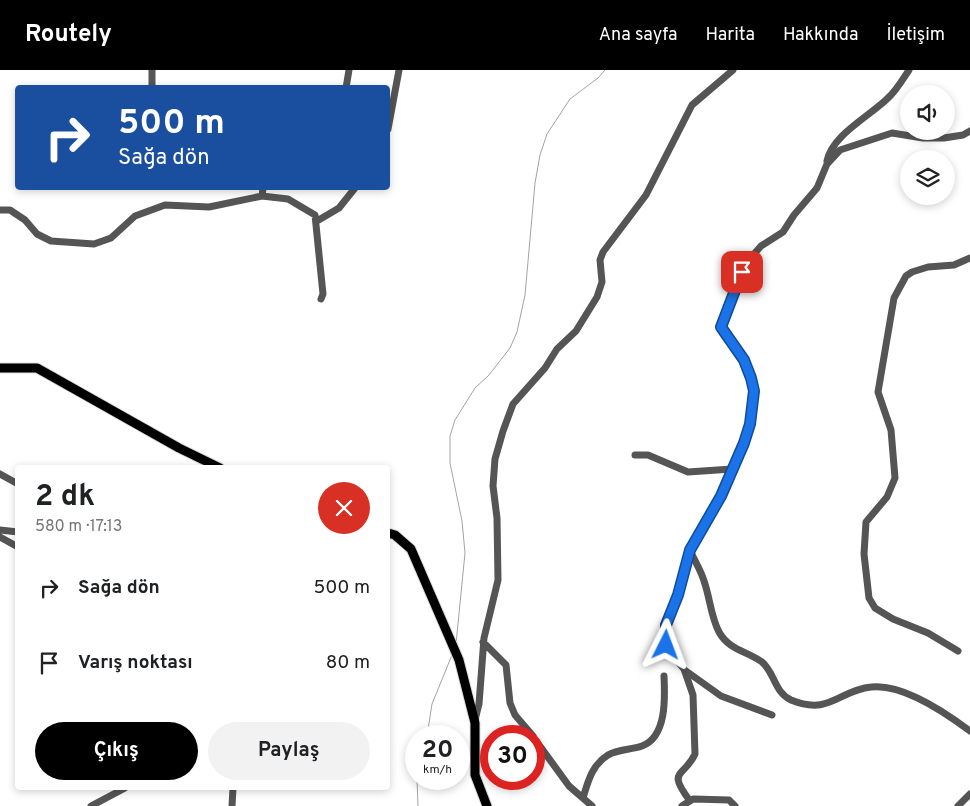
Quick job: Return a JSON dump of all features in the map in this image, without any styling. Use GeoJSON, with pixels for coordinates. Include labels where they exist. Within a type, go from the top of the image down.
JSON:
{"type":"FeatureCollection","features":[{"type":"Feature","properties":{"kind":"main road"},"geometry":{"type":"LineString","coordinates":[[0,368],[36,368],[179,448],[214,465]]}},
{"type":"Feature","properties":{"kind":"main road"},"geometry":{"type":"LineString","coordinates":[[390,534],[411,549],[459,660],[475,723],[474,775],[487,806]]}},
{"type":"Feature","properties":{"kind":"street"},"geometry":{"type":"LineString","coordinates":[[152,70],[152,85]]}},
{"type":"Feature","properties":{"kind":"street"},"geometry":{"type":"LineString","coordinates":[[346,85],[349,70]]}},
{"type":"Feature","properties":{"kind":"street"},"geometry":{"type":"LineString","coordinates":[[390,118],[399,70]]}},
{"type":"Feature","properties":{"kind":"street"},"geometry":{"type":"LineString","coordinates":[[475,723],[479,704],[483,642],[498,580],[498,535],[493,486],[495,459],[513,404],[545,368],[557,349],[576,331],[588,314],[602,282],[600,260],[603,252],[646,196],[692,105],[734,70]]}},
{"type":"Feature","properties":{"kind":"street"},"geometry":{"type":"LineString","coordinates":[[772,715],[721,696],[684,669],[669,651],[665,632],[678,595],[690,550],[721,496],[747,437],[754,391],[744,360],[721,327],[748,261],[766,241],[783,232],[820,183],[829,152],[836,142],[890,97],[908,70]]}},
{"type":"Feature","properties":{"kind":"street"},"geometry":{"type":"LineString","coordinates":[[827,164],[835,154],[846,146],[886,134],[944,138],[963,135],[970,131]]}},
{"type":"Feature","properties":{"kind":"street"},"geometry":{"type":"LineString","coordinates":[[262,196],[263,190]]}},
{"type":"Feature","properties":{"kind":"street"},"geometry":{"type":"LineString","coordinates":[[317,221],[339,208],[353,190]]}},
{"type":"Feature","properties":{"kind":"street"},"geometry":{"type":"LineString","coordinates":[[0,210],[10,210],[25,220],[37,234],[51,241],[94,244],[111,238],[136,216],[165,205],[209,207],[262,196],[288,199],[316,215],[323,294],[321,300]]}},
{"type":"Feature","properties":{"kind":"street"},"geometry":{"type":"LineString","coordinates":[[958,651],[928,633],[892,619],[875,608],[869,598],[864,554],[866,522],[873,511],[887,497],[895,478],[891,430],[878,392],[894,298],[906,276],[912,272],[928,267],[954,265],[970,258]]}},
{"type":"Feature","properties":{"kind":"street"},"geometry":{"type":"LineString","coordinates":[[635,455],[648,455],[688,472],[732,469]]}},
{"type":"Feature","properties":{"kind":"street"},"geometry":{"type":"LineString","coordinates":[[0,474],[15,482]]}},
{"type":"Feature","properties":{"kind":"street"},"geometry":{"type":"LineString","coordinates":[[0,530],[15,532]]}},
{"type":"Feature","properties":{"kind":"street"},"geometry":{"type":"LineString","coordinates":[[0,536],[15,545]]}},
{"type":"Feature","properties":{"kind":"street"},"geometry":{"type":"LineString","coordinates":[[690,550],[704,580],[714,619],[722,637],[731,647],[762,662],[774,677],[778,690],[790,699],[810,705],[823,705],[859,689],[880,687],[899,691],[939,709],[970,731]]}},
{"type":"Feature","properties":{"kind":"street"},"geometry":{"type":"LineString","coordinates":[[483,642],[506,665],[510,703],[523,725]]}},
{"type":"Feature","properties":{"kind":"street"},"geometry":{"type":"LineString","coordinates":[[684,669],[694,696],[696,742],[695,754],[678,774],[678,781],[690,801]]}},
{"type":"Feature","properties":{"kind":"street"},"geometry":{"type":"LineString","coordinates":[[583,798],[591,773],[604,758],[616,752],[642,746],[653,739],[664,709],[664,676]]}},
{"type":"Feature","properties":{"kind":"street"},"geometry":{"type":"LineString","coordinates":[[545,754],[568,786],[592,806]]}},
{"type":"Feature","properties":{"kind":"street"},"geometry":{"type":"LineString","coordinates":[[91,806],[121,790]]}},
{"type":"Feature","properties":{"kind":"street"},"geometry":{"type":"LineString","coordinates":[[232,806],[233,790]]}},
{"type":"Feature","properties":{"kind":"street"},"geometry":{"type":"LineString","coordinates":[[958,806],[970,794]]}},
{"type":"Feature","properties":{"kind":"street"},"geometry":{"type":"LineString","coordinates":[[682,806],[690,801],[729,800],[735,806]]}},
{"type":"Feature","properties":{"kind":"waterway"},"geometry":{"type":"LineString","coordinates":[[456,644],[465,553],[462,521],[450,463],[450,436],[455,420],[475,388],[489,375],[510,348],[517,332],[525,295],[535,183],[540,155],[547,134],[570,99],[598,78],[605,70]]}},
{"type":"Feature","properties":{"kind":"waterway"},"geometry":{"type":"LineString","coordinates":[[429,725],[432,704],[452,655]]}},
{"type":"Feature","properties":{"kind":"waterway"},"geometry":{"type":"LineString","coordinates":[[417,790],[418,806]]}},
{"type":"Feature","properties":{"kind":"route"},"geometry":{"type":"LineString","coordinates":[[666,645],[666,625],[678,595],[690,550],[721,496],[748,430],[754,398],[751,378],[738,348],[721,327],[727,308],[737,291],[742,272]]}}]}
